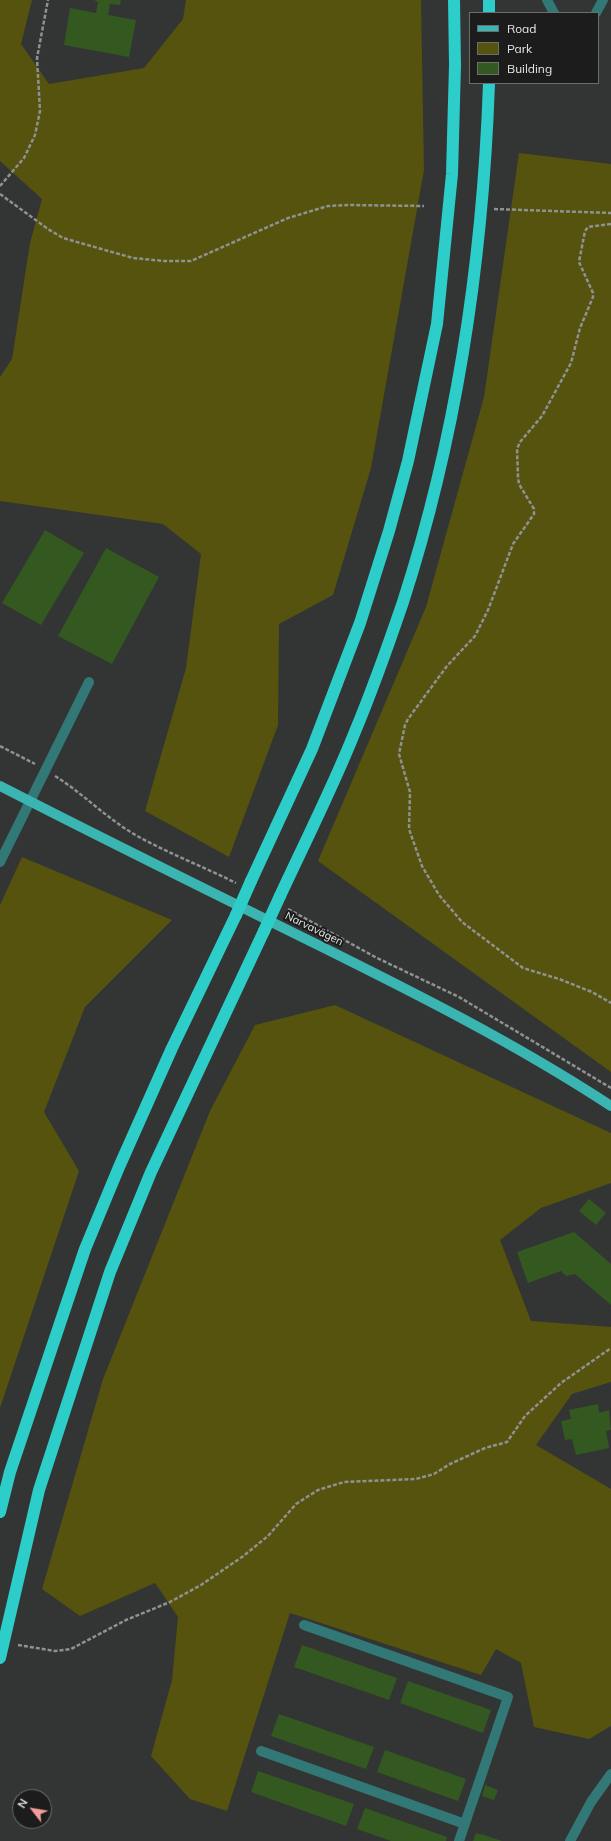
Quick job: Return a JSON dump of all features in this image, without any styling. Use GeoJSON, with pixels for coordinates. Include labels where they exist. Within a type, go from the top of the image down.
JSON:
{"type":"FeatureCollection","features":[{"type":"Feature","properties":{"kind":"highway"},"geometry":{"type":"LineString","coordinates":[[0,1512],[10,1472],[85,1249],[119,1167],[169,1055],[236,915],[247,884],[312,749],[360,623],[389,531],[408,461],[437,324],[452,174],[455,65],[454,0]]}},
{"type":"Feature","properties":{"kind":"highway"},"geometry":{"type":"LineString","coordinates":[[489,0],[489,12]]}},
{"type":"Feature","properties":{"kind":"highway"},"geometry":{"type":"LineString","coordinates":[[0,1658],[39,1490],[110,1272],[151,1172],[264,931],[280,901],[354,734],[402,603],[436,483],[459,374],[474,283],[487,153],[489,84]]}},
{"type":"Feature","properties":{"kind":"main road","name":"Narvavägen"},"geometry":{"type":"LineString","coordinates":[[0,786],[29,802],[409,990],[486,1031],[570,1079],[611,1106]]}},
{"type":"Feature","properties":{"kind":"street"},"geometry":{"type":"LineString","coordinates":[[547,0],[553,12]]}},
{"type":"Feature","properties":{"kind":"street"},"geometry":{"type":"LineString","coordinates":[[597,12],[603,0]]}},
{"type":"Feature","properties":{"kind":"street"},"geometry":{"type":"LineString","coordinates":[[0,862],[88,682]]}},
{"type":"Feature","properties":{"kind":"street"},"geometry":{"type":"LineString","coordinates":[[304,1624],[508,1697],[459,1841]]}},
{"type":"Feature","properties":{"kind":"street"},"geometry":{"type":"LineString","coordinates":[[261,1751],[465,1824]]}},
{"type":"Feature","properties":{"kind":"street"},"geometry":{"type":"LineString","coordinates":[[570,1841],[591,1802],[611,1774]]}},
{"type":"Feature","properties":{"kind":"path"},"geometry":{"type":"LineString","coordinates":[[0,186],[24,158],[35,135],[40,111],[37,58],[48,0]]}},
{"type":"Feature","properties":{"kind":"path"},"geometry":{"type":"LineString","coordinates":[[0,194],[48,229],[63,238],[133,258],[164,261],[191,261],[288,218],[328,206],[348,204],[424,206]]}},
{"type":"Feature","properties":{"kind":"path"},"geometry":{"type":"LineString","coordinates":[[494,209],[611,212]]}},
{"type":"Feature","properties":{"kind":"path"},"geometry":{"type":"LineString","coordinates":[[611,224],[588,227],[585,231],[579,262],[593,293],[593,298],[580,328],[571,364],[542,416],[520,442],[518,449],[518,478],[534,509],[534,514],[513,544],[488,610],[475,636],[447,666],[408,719],[405,725],[399,754],[410,792],[410,829],[422,866],[439,895],[452,911],[462,922],[522,968],[559,979],[592,992],[611,1003]]}},
{"type":"Feature","properties":{"kind":"path"},"geometry":{"type":"LineString","coordinates":[[0,746],[70,785],[111,819],[139,836],[247,884]]}},
{"type":"Feature","properties":{"kind":"path"},"geometry":{"type":"LineString","coordinates":[[280,901],[377,958],[458,997],[611,1088]]}},
{"type":"Feature","properties":{"kind":"path"},"geometry":{"type":"LineString","coordinates":[[18,1645],[55,1651],[71,1649],[126,1620],[170,1602],[201,1585],[247,1554],[268,1536],[296,1504],[318,1490],[344,1482],[416,1479],[434,1474],[450,1464],[485,1448],[507,1442],[525,1416],[556,1388],[599,1355],[611,1348]]}},
{"type":"Feature","properties":{"kind":"green space"},"geometry":{"type":"Polygon","coordinates":[[[0,0],[32,0],[21,44],[49,84],[144,68],[183,19],[186,0],[421,0],[424,170],[371,468],[333,595],[279,624],[278,725],[229,857],[145,811],[186,668],[201,554],[163,524],[0,501],[0,377],[12,359],[30,243],[42,199],[0,161],[0,0]]]}},
{"type":"Feature","properties":{"kind":"green space"},"geometry":{"type":"Polygon","coordinates":[[[519,153],[611,164],[611,1072],[318,861],[426,607],[484,397],[519,153]]]}},
{"type":"Feature","properties":{"kind":"green space"},"geometry":{"type":"Polygon","coordinates":[[[22,857],[172,920],[85,1007],[44,1112],[79,1171],[0,1408],[0,905],[22,857]]]}},
{"type":"Feature","properties":{"kind":"green space"},"geometry":{"type":"Polygon","coordinates":[[[335,1005],[611,1133],[611,1183],[541,1208],[500,1240],[531,1321],[611,1327],[611,1382],[572,1394],[536,1445],[611,1489],[611,1726],[589,1739],[534,1727],[521,1663],[496,1649],[481,1675],[290,1613],[227,1811],[190,1799],[151,1756],[172,1680],[178,1617],[155,1583],[80,1616],[42,1589],[103,1379],[210,1111],[255,1025],[335,1005]]]}},
{"type":"Feature","properties":{"kind":"building"},"geometry":{"type":"Polygon","coordinates":[[[94,0],[121,0],[120,5],[110,4],[108,15],[136,20],[129,57],[64,45],[70,8],[96,13],[98,2],[94,0]]]}},
{"type":"Feature","properties":{"kind":"building"},"geometry":{"type":"Polygon","coordinates":[[[45,530],[84,553],[41,625],[2,603],[45,530]]]}},
{"type":"Feature","properties":{"kind":"building"},"geometry":{"type":"Polygon","coordinates":[[[106,548],[159,577],[112,664],[58,636],[106,548]]]}},
{"type":"Feature","properties":{"kind":"building"},"geometry":{"type":"Polygon","coordinates":[[[589,1199],[606,1213],[596,1225],[579,1211],[589,1199]]]}},
{"type":"Feature","properties":{"kind":"building"},"geometry":{"type":"Polygon","coordinates":[[[574,1232],[611,1264],[611,1305],[575,1274],[566,1276],[561,1271],[528,1283],[517,1252],[574,1232]]]}},
{"type":"Feature","properties":{"kind":"building"},"geometry":{"type":"Polygon","coordinates":[[[598,1404],[599,1413],[609,1410],[611,1430],[606,1431],[609,1448],[576,1455],[572,1439],[565,1440],[561,1421],[571,1419],[569,1410],[598,1404]]]}},
{"type":"Feature","properties":{"kind":"building"},"geometry":{"type":"Polygon","coordinates":[[[302,1645],[397,1678],[389,1700],[294,1667],[302,1645]]]}},
{"type":"Feature","properties":{"kind":"building"},"geometry":{"type":"Polygon","coordinates":[[[408,1681],[491,1710],[483,1733],[400,1703],[408,1681]]]}},
{"type":"Feature","properties":{"kind":"building"},"geometry":{"type":"Polygon","coordinates":[[[279,1714],[374,1747],[366,1769],[271,1736],[279,1714]]]}},
{"type":"Feature","properties":{"kind":"building"},"geometry":{"type":"Polygon","coordinates":[[[385,1750],[466,1779],[458,1801],[377,1772],[385,1750]]]}},
{"type":"Feature","properties":{"kind":"building"},"geometry":{"type":"Polygon","coordinates":[[[258,1771],[354,1804],[346,1826],[251,1792],[258,1771]]]}},
{"type":"Feature","properties":{"kind":"building"},"geometry":{"type":"Polygon","coordinates":[[[485,1785],[498,1790],[494,1800],[482,1796],[485,1785]]]}},
{"type":"Feature","properties":{"kind":"building"},"geometry":{"type":"Polygon","coordinates":[[[365,1808],[447,1837],[446,1841],[391,1841],[357,1829],[365,1808]]]}},
{"type":"Feature","properties":{"kind":"building"},"geometry":{"type":"Polygon","coordinates":[[[476,1833],[481,1834],[502,1841],[473,1841],[476,1833]]]}}]}
